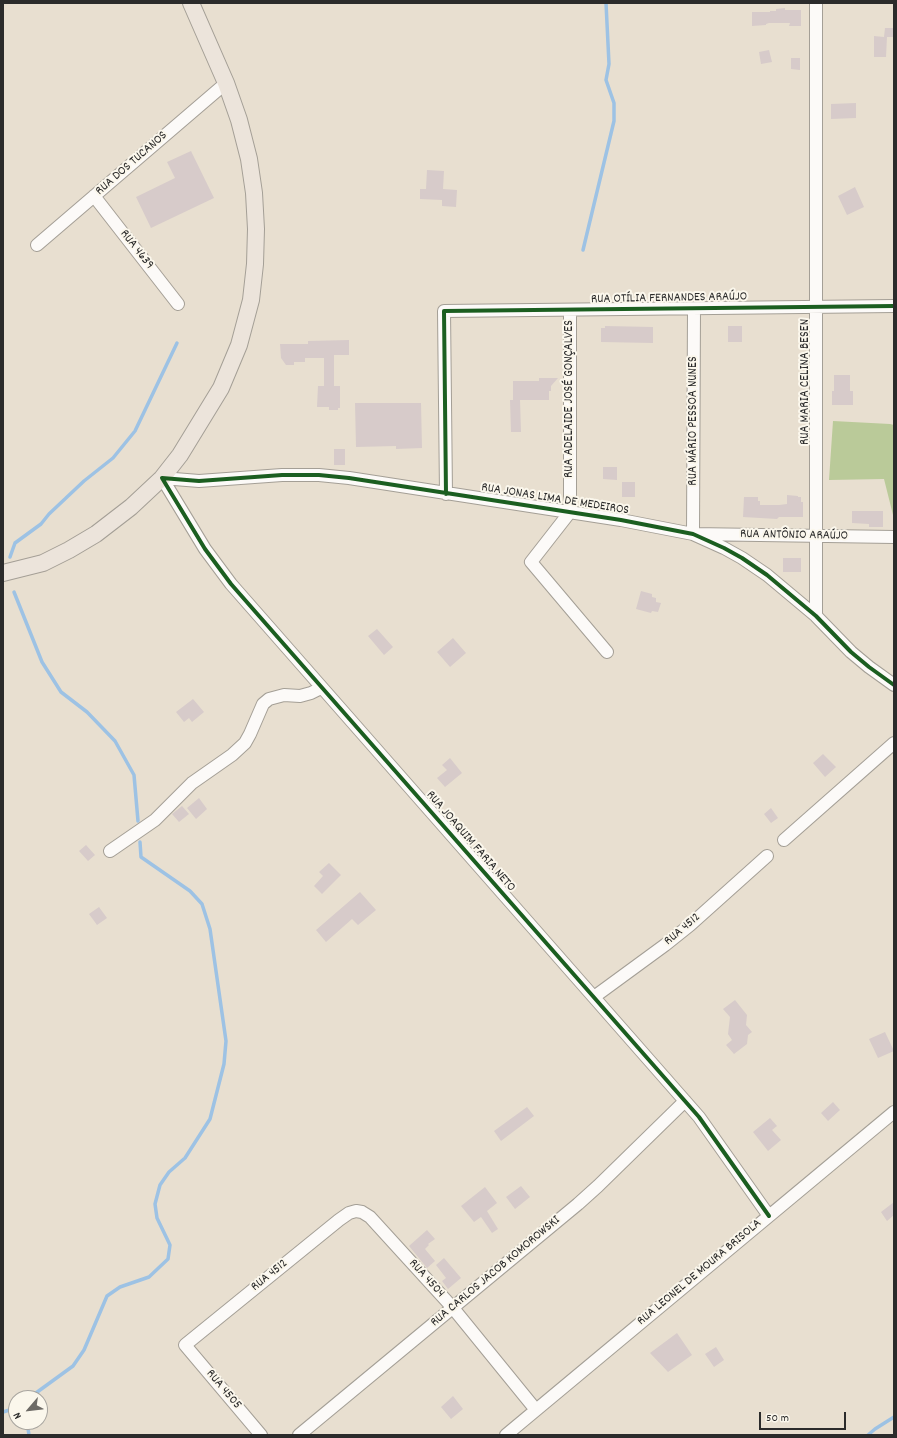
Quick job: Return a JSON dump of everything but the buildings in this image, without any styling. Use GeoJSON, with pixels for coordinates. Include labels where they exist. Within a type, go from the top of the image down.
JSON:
{"type":"FeatureCollection","features":[{"type":"Feature","properties":{"kind":"main road"},"geometry":{"type":"LineString","coordinates":[[3,573],[43,563],[96,534],[131,507],[162,478],[180,455],[221,388],[239,345],[251,300],[255,264],[256,229],[254,193],[249,159],[239,120],[226,83],[191,3]]}},
{"type":"Feature","properties":{"kind":"street","name":"RUA MARIA CELINA BESEN"},"geometry":{"type":"LineString","coordinates":[[816,3],[816,616]]}},
{"type":"Feature","properties":{"kind":"street","name":"RUA DOS TUCANOS"},"geometry":{"type":"LineString","coordinates":[[37,245],[226,83]]}},
{"type":"Feature","properties":{"kind":"street","name":"RUA 4639"},"geometry":{"type":"LineString","coordinates":[[94,196],[178,304]]}},
{"type":"Feature","properties":{"kind":"street","name":"RUA OTÍLIA FERNANDES ARAÚJO"},"geometry":{"type":"LineString","coordinates":[[446,494],[444,311],[894,306]]}},
{"type":"Feature","properties":{"kind":"street","name":"RUA MÁRIO PESSOA NUNES"},"geometry":{"type":"LineString","coordinates":[[693,534],[694,309]]}},
{"type":"Feature","properties":{"kind":"street","name":"RUA ADELAIDE JOSÉ GONÇALVES"},"geometry":{"type":"LineString","coordinates":[[570,310],[570,512]]}},
{"type":"Feature","properties":{"kind":"street","name":"RUA JONAS LIMA DE MEDEIROS"},"geometry":{"type":"LineString","coordinates":[[162,478],[199,480],[319,475],[349,478],[621,520],[693,534],[724,548],[767,575],[816,616],[851,652],[869,667],[894,684]]}},
{"type":"Feature","properties":{"kind":"street","name":"RUA JOAQUIM FARIA NETO"},"geometry":{"type":"LineString","coordinates":[[162,478],[205,549],[231,584],[699,1117],[769,1216]]}},
{"type":"Feature","properties":{"kind":"street"},"geometry":{"type":"LineString","coordinates":[[570,512],[531,562],[607,652]]}},
{"type":"Feature","properties":{"kind":"street","name":"RUA ANTÔNIO ARAÚJO"},"geometry":{"type":"LineString","coordinates":[[693,534],[894,537]]}},
{"type":"Feature","properties":{"kind":"street"},"geometry":{"type":"LineString","coordinates":[[110,851],[155,820],[192,783],[232,755],[245,743],[263,704],[269,699],[284,696],[300,696],[321,688]]}},
{"type":"Feature","properties":{"kind":"street"},"geometry":{"type":"LineString","coordinates":[[784,840],[894,743]]}},
{"type":"Feature","properties":{"kind":"street","name":"RUA 4512"},"geometry":{"type":"LineString","coordinates":[[594,997],[665,946],[767,856]]}},
{"type":"Feature","properties":{"kind":"street","name":"RUA CARLOS JACOB KOMOROWSKI"},"geometry":{"type":"LineString","coordinates":[[299,1435],[598,1186],[685,1101]]}},
{"type":"Feature","properties":{"kind":"street","name":"RUA LEONEL DE MOURA BRISOLA"},"geometry":{"type":"LineString","coordinates":[[506,1435],[894,1112]]}},
{"type":"Feature","properties":{"kind":"street","name":"RUA 4512"},"geometry":{"type":"LineString","coordinates":[[185,1345],[339,1220],[349,1213],[356,1211]]}},
{"type":"Feature","properties":{"kind":"street","name":"RUA 4504"},"geometry":{"type":"LineString","coordinates":[[356,1211],[362,1212],[370,1217],[453,1308],[536,1410]]}},
{"type":"Feature","properties":{"kind":"street","name":"RUA 4505"},"geometry":{"type":"LineString","coordinates":[[185,1345],[261,1435]]}},
{"type":"Feature","properties":{"kind":"green space"},"geometry":{"type":"Polygon","coordinates":[[[833,421],[894,425],[894,519],[884,479],[829,480],[833,421]]]}},
{"type":"Feature","properties":{"kind":"waterway"},"geometry":{"type":"LineString","coordinates":[[583,250],[614,121],[614,103],[606,80],[609,64],[606,3]]}},
{"type":"Feature","properties":{"kind":"waterway"},"geometry":{"type":"LineString","coordinates":[[10,557],[15,543],[41,524],[49,514],[84,481],[113,458],[135,431],[177,343]]}},
{"type":"Feature","properties":{"kind":"waterway"},"geometry":{"type":"LineString","coordinates":[[14,592],[42,662],[61,692],[87,712],[115,741],[134,775],[138,821]]}},
{"type":"Feature","properties":{"kind":"waterway"},"geometry":{"type":"LineString","coordinates":[[40,1390],[73,1366],[84,1350],[107,1296],[120,1287],[149,1277],[168,1259],[170,1245],[157,1218],[155,1204],[160,1185],[169,1172],[185,1158],[210,1119],[224,1064],[226,1041],[210,929],[202,904],[190,891],[141,857],[140,842]]}},
{"type":"Feature","properties":{"kind":"waterway"},"geometry":{"type":"LineString","coordinates":[[3,1412],[8,1410]]}},
{"type":"Feature","properties":{"kind":"waterway"},"geometry":{"type":"LineString","coordinates":[[868,1435],[894,1417]]}},
{"type":"Feature","properties":{"kind":"waterway"},"geometry":{"type":"LineString","coordinates":[[28,1430],[29,1435]]}},
{"type":"Feature","properties":{"kind":"cycle path"},"geometry":{"type":"LineString","coordinates":[[446,494],[444,311],[894,306]]}},
{"type":"Feature","properties":{"kind":"cycle path"},"geometry":{"type":"LineString","coordinates":[[162,478],[199,481],[282,475],[319,475],[349,478],[621,520],[693,534],[724,548],[767,575],[816,616],[851,652],[894,685]]}},
{"type":"Feature","properties":{"kind":"cycle path"},"geometry":{"type":"LineString","coordinates":[[162,478],[205,549],[231,584],[699,1117],[769,1216]]}}]}
